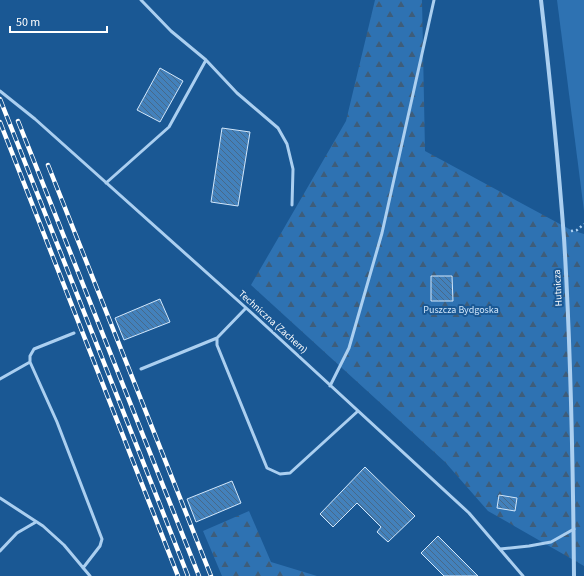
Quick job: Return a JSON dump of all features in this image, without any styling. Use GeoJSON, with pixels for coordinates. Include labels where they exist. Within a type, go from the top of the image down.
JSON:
{"type":"FeatureCollection","features":[{"type":"Feature","properties":{"kind":"street","name":"Hutnicza"},"geometry":{"type":"LineString","coordinates":[[540,0],[551,90],[563,233],[570,363],[574,576]]}},
{"type":"Feature","properties":{"kind":"lane"},"geometry":{"type":"LineString","coordinates":[[141,0],[171,31],[206,60],[237,93],[278,128],[287,144],[293,169],[292,205]]}},
{"type":"Feature","properties":{"kind":"lane"},"geometry":{"type":"LineString","coordinates":[[330,386],[349,348],[382,233],[434,0]]}},
{"type":"Feature","properties":{"kind":"lane"},"geometry":{"type":"LineString","coordinates":[[106,183],[169,127],[206,60]]}},
{"type":"Feature","properties":{"kind":"lane","name":"Techniczna (Zachem)"},"geometry":{"type":"LineString","coordinates":[[0,91],[35,119],[246,308],[469,513],[523,576]]}},
{"type":"Feature","properties":{"kind":"lane"},"geometry":{"type":"LineString","coordinates":[[141,369],[217,338],[246,308]]}},
{"type":"Feature","properties":{"kind":"lane"},"geometry":{"type":"LineString","coordinates":[[74,332],[34,349],[30,356],[30,362],[57,422],[102,539],[100,546],[83,568]]}},
{"type":"Feature","properties":{"kind":"lane"},"geometry":{"type":"LineString","coordinates":[[217,338],[217,345],[267,468],[280,474],[290,473],[358,411]]}},
{"type":"Feature","properties":{"kind":"lane"},"geometry":{"type":"LineString","coordinates":[[0,379],[30,362]]}},
{"type":"Feature","properties":{"kind":"lane"},"geometry":{"type":"LineString","coordinates":[[0,498],[43,526],[64,545],[90,576]]}},
{"type":"Feature","properties":{"kind":"lane"},"geometry":{"type":"LineString","coordinates":[[0,551],[17,533],[36,522]]}},
{"type":"Feature","properties":{"kind":"lane"},"geometry":{"type":"LineString","coordinates":[[500,549],[551,542],[574,529]]}},
{"type":"Feature","properties":{"kind":"path"},"geometry":{"type":"LineString","coordinates":[[563,233],[577,230],[584,224]]}},
{"type":"Feature","properties":{"kind":"green space","name":"Puszcza Bydgoska"},"geometry":{"type":"Polygon","coordinates":[[[375,0],[422,0],[425,151],[571,230],[584,234],[584,566],[488,511],[445,462],[251,285],[346,121],[375,0]]]}},
{"type":"Feature","properties":{"kind":"green space"},"geometry":{"type":"Polygon","coordinates":[[[557,0],[584,0],[584,211],[557,0]]]}},
{"type":"Feature","properties":{"kind":"green space"},"geometry":{"type":"Polygon","coordinates":[[[249,511],[271,562],[317,576],[222,576],[203,531],[249,511]]]}},
{"type":"Feature","properties":{"kind":"building"},"geometry":{"type":"Polygon","coordinates":[[[160,68],[183,81],[160,122],[137,110],[160,68]]]}},
{"type":"Feature","properties":{"kind":"building"},"geometry":{"type":"Polygon","coordinates":[[[222,128],[250,132],[238,206],[211,202],[222,128]]]}},
{"type":"Feature","properties":{"kind":"building"},"geometry":{"type":"Polygon","coordinates":[[[431,276],[452,276],[453,301],[431,301],[431,276]]]}},
{"type":"Feature","properties":{"kind":"building"},"geometry":{"type":"Polygon","coordinates":[[[160,299],[170,322],[124,340],[115,318],[160,299]]]}},
{"type":"Feature","properties":{"kind":"building"},"geometry":{"type":"Polygon","coordinates":[[[365,467],[415,516],[388,542],[377,532],[381,527],[357,503],[333,527],[320,514],[365,467]]]}},
{"type":"Feature","properties":{"kind":"building"},"geometry":{"type":"Polygon","coordinates":[[[232,481],[241,503],[196,522],[187,499],[232,481]]]}},
{"type":"Feature","properties":{"kind":"building"},"geometry":{"type":"Polygon","coordinates":[[[499,495],[517,498],[515,511],[497,508],[499,495]]]}},
{"type":"Feature","properties":{"kind":"building"},"geometry":{"type":"Polygon","coordinates":[[[438,536],[478,576],[444,576],[421,553],[438,536]]]}},
{"type":"Feature","properties":{"kind":"railway"},"geometry":{"type":"LineString","coordinates":[[0,99],[188,576]]}},
{"type":"Feature","properties":{"kind":"railway"},"geometry":{"type":"LineString","coordinates":[[18,121],[199,576]]}},
{"type":"Feature","properties":{"kind":"railway"},"geometry":{"type":"LineString","coordinates":[[0,122],[178,576]]}},
{"type":"Feature","properties":{"kind":"railway"},"geometry":{"type":"LineString","coordinates":[[48,165],[211,576]]}}]}
